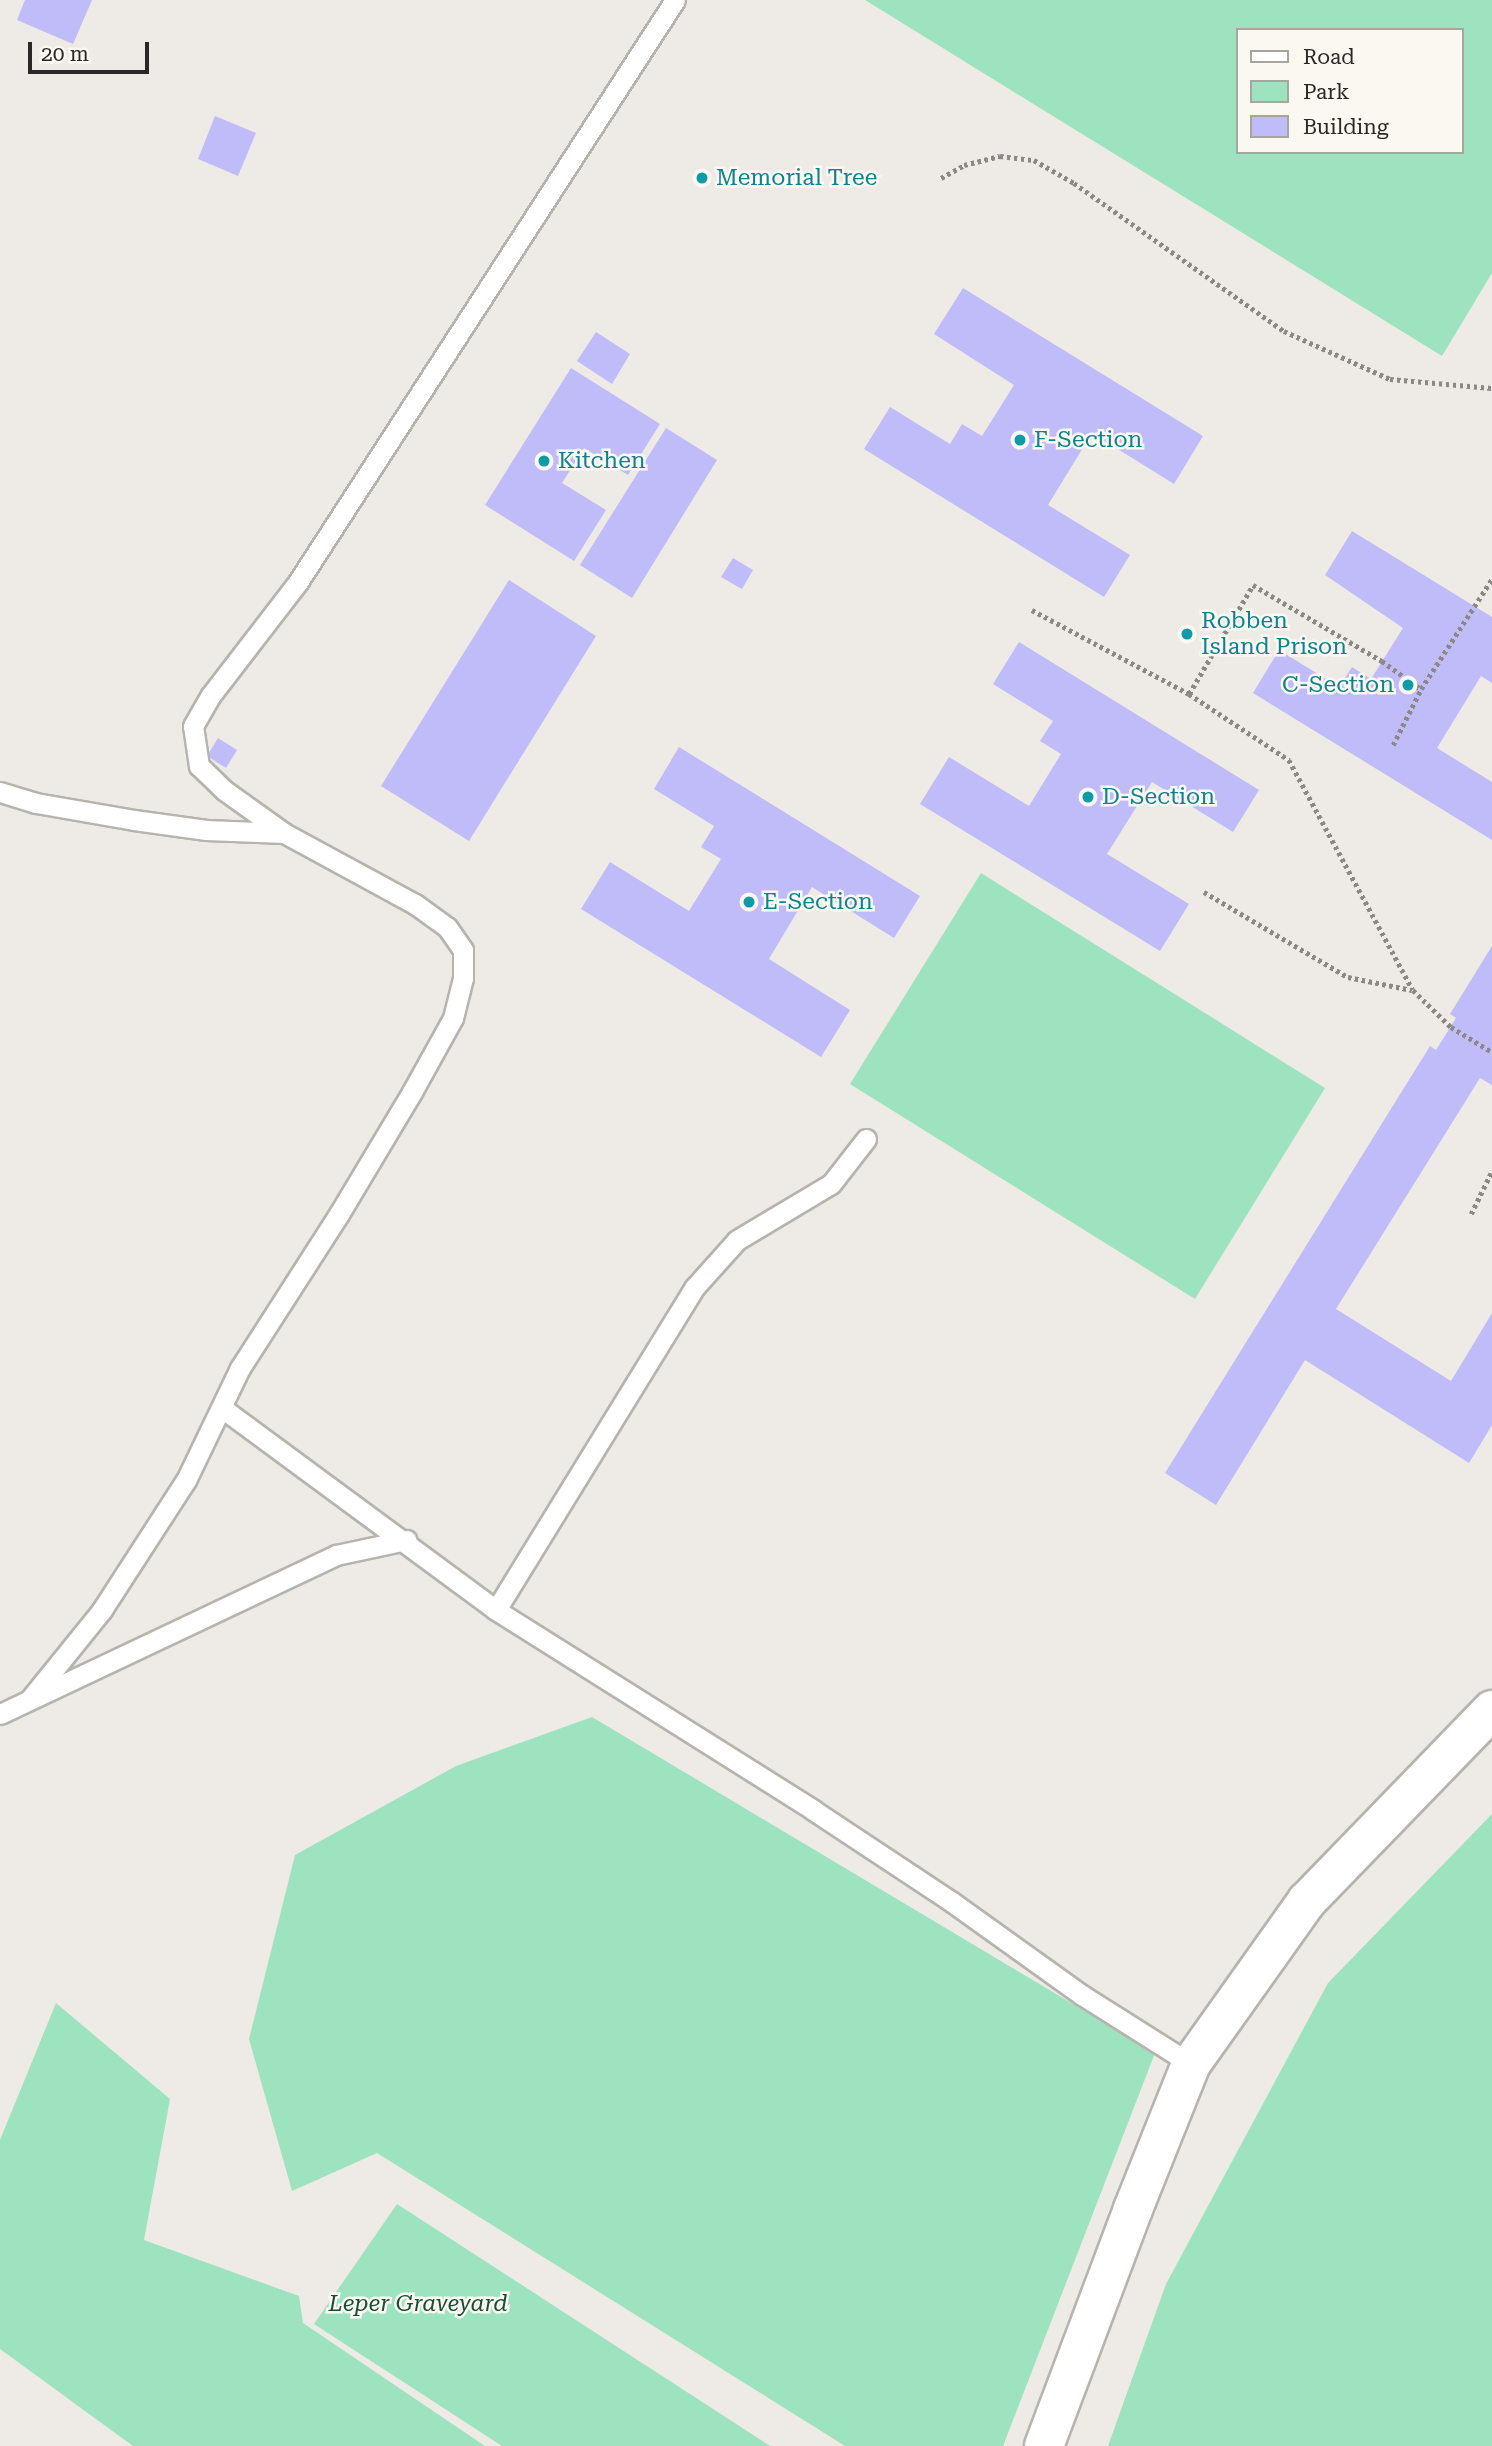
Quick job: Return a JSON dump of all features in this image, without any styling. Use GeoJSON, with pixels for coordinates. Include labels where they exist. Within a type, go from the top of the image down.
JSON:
{"type":"FeatureCollection","features":[{"type":"Feature","properties":{"kind":"street"},"geometry":{"type":"LineString","coordinates":[[1044,2446],[1191,2064],[1307,1901],[1492,1710]]}},
{"type":"Feature","properties":{"kind":"lane"},"geometry":{"type":"LineString","coordinates":[[31,1698],[102,1610],[186,1480],[240,1368],[339,1214],[453,1018],[463,978],[463,950],[447,927],[415,904],[284,833],[224,790],[199,766],[193,726],[211,695],[298,582],[676,0]]}},
{"type":"Feature","properties":{"kind":"lane"},"geometry":{"type":"LineString","coordinates":[[0,792],[36,803],[134,820],[206,830],[284,833]]}},
{"type":"Feature","properties":{"kind":"lane"},"geometry":{"type":"LineString","coordinates":[[496,1610],[694,1288],[737,1240],[831,1184],[866,1139]]}},
{"type":"Feature","properties":{"kind":"lane"},"geometry":{"type":"LineString","coordinates":[[222,1408],[406,1540],[496,1610],[813,1810],[953,1902],[1082,1995],[1191,2064]]}},
{"type":"Feature","properties":{"kind":"lane"},"geometry":{"type":"LineString","coordinates":[[0,1714],[336,1555],[406,1540]]}},
{"type":"Feature","properties":{"kind":"path"},"geometry":{"type":"LineString","coordinates":[[941,178],[964,165],[1000,156],[1034,160],[1074,183],[1284,331],[1391,379],[1492,388]]}},
{"type":"Feature","properties":{"kind":"path"},"geometry":{"type":"LineString","coordinates":[[1393,745],[1421,689],[1492,579]]}},
{"type":"Feature","properties":{"kind":"path"},"geometry":{"type":"LineString","coordinates":[[1189,694],[1253,585],[1382,661],[1421,689]]}},
{"type":"Feature","properties":{"kind":"path"},"geometry":{"type":"LineString","coordinates":[[1032,610],[1189,694],[1289,760],[1413,990],[1451,1027],[1492,1052]]}},
{"type":"Feature","properties":{"kind":"path"},"geometry":{"type":"LineString","coordinates":[[1204,892],[1348,977],[1413,990]]}},
{"type":"Feature","properties":{"kind":"path"},"geometry":{"type":"LineString","coordinates":[[1471,1214],[1492,1171]]}},
{"type":"Feature","properties":{"kind":"green space"},"geometry":{"type":"Polygon","coordinates":[[[865,0],[1492,0],[1492,273],[1442,356],[865,0]]]}},
{"type":"Feature","properties":{"kind":"green space"},"geometry":{"type":"Polygon","coordinates":[[[981,873],[1325,1088],[1195,1299],[850,1084],[981,873]]]}},
{"type":"Feature","properties":{"kind":"green space"},"geometry":{"type":"Polygon","coordinates":[[[592,1717],[1155,2053],[1003,2446],[845,2446],[377,2153],[292,2191],[249,2039],[295,1855],[456,1766],[592,1717]]]}},
{"type":"Feature","properties":{"kind":"green space"},"geometry":{"type":"Polygon","coordinates":[[[1492,1814],[1492,2446],[1108,2446],[1166,2284],[1328,1983],[1492,1814]]]}},
{"type":"Feature","properties":{"kind":"green space"},"geometry":{"type":"Polygon","coordinates":[[[56,2003],[170,2099],[144,2240],[299,2296],[303,2323],[485,2446],[133,2446],[0,2349],[0,2140],[56,2003]]]}},
{"type":"Feature","properties":{"kind":"green space","name":"Leper Graveyard"},"geometry":{"type":"Polygon","coordinates":[[[397,2204],[770,2446],[502,2446],[314,2324],[397,2204]]]}},
{"type":"Feature","properties":{"kind":"building"},"geometry":{"type":"Polygon","coordinates":[[[25,0],[92,0],[73,44],[17,20],[25,0]]]}},
{"type":"Feature","properties":{"kind":"building"},"geometry":{"type":"Polygon","coordinates":[[[215,116],[256,133],[238,176],[198,159],[215,116]]]}},
{"type":"Feature","properties":{"kind":"building","name":"F-Section"},"geometry":{"type":"Polygon","coordinates":[[[963,288],[1203,436],[1174,484],[1092,433],[1048,505],[1130,555],[1104,597],[864,449],[890,407],[950,444],[962,424],[982,436],[1014,385],[934,334],[963,288]]]}},
{"type":"Feature","properties":{"kind":"building"},"geometry":{"type":"Polygon","coordinates":[[[596,332],[630,354],[612,384],[577,361],[596,332]]]}},
{"type":"Feature","properties":{"kind":"building","name":"Kitchen"},"geometry":{"type":"Polygon","coordinates":[[[571,368],[660,424],[628,475],[584,448],[562,483],[606,510],[574,561],[485,505],[571,368]]]}},
{"type":"Feature","properties":{"kind":"building","name":"Kitchen"},"geometry":{"type":"Polygon","coordinates":[[[666,428],[717,460],[632,598],[580,565],[666,428]]]}},
{"type":"Feature","properties":{"kind":"building","name":"C-Section"},"geometry":{"type":"Polygon","coordinates":[[[1352,531],[1492,617],[1492,683],[1481,676],[1437,748],[1492,782],[1492,840],[1253,693],[1279,650],[1339,687],[1352,667],[1371,679],[1403,628],[1325,575],[1352,531]]]}},
{"type":"Feature","properties":{"kind":"building"},"geometry":{"type":"Polygon","coordinates":[[[733,558],[753,570],[742,589],[721,577],[733,558]]]}},
{"type":"Feature","properties":{"kind":"building"},"geometry":{"type":"Polygon","coordinates":[[[509,580],[596,636],[469,841],[381,786],[509,580]]]}},
{"type":"Feature","properties":{"kind":"building","name":"D-Section"},"geometry":{"type":"Polygon","coordinates":[[[1019,642],[1259,790],[1233,832],[1152,782],[1107,854],[1189,904],[1160,951],[920,804],[949,757],[1029,806],[1061,754],[1040,741],[1053,721],[993,684],[1019,642]]]}},
{"type":"Feature","properties":{"kind":"building"},"geometry":{"type":"Polygon","coordinates":[[[218,738],[237,750],[226,768],[207,756],[218,738]]]}},
{"type":"Feature","properties":{"kind":"building","name":"E-Section"},"geometry":{"type":"Polygon","coordinates":[[[679,747],[920,896],[894,938],[812,887],[769,959],[850,1010],[821,1057],[581,909],[610,862],[689,911],[721,859],[701,847],[714,826],[654,789],[679,747]]]}},
{"type":"Feature","properties":{"kind":"building"},"geometry":{"type":"Polygon","coordinates":[[[1492,946],[1492,1085],[1480,1078],[1336,1309],[1451,1381],[1492,1313],[1492,1425],[1469,1463],[1305,1360],[1216,1505],[1165,1473],[1430,1046],[1436,1050],[1456,1018],[1450,1014],[1492,946]]]}},
{"type":"Feature","properties":{"kind":"place","name":"Memorial Tree"},"geometry":{"type":"Point","coordinates":[702,178]}},
{"type":"Feature","properties":{"kind":"place","name":"F-Section"},"geometry":{"type":"Point","coordinates":[1020,440]}},
{"type":"Feature","properties":{"kind":"place","name":"Kitchen"},"geometry":{"type":"Point","coordinates":[544,461]}},
{"type":"Feature","properties":{"kind":"place","name":"Robben Island Prison"},"geometry":{"type":"Point","coordinates":[1187,634]}},
{"type":"Feature","properties":{"kind":"place","name":"C-Section"},"geometry":{"type":"Point","coordinates":[1408,685]}},
{"type":"Feature","properties":{"kind":"place","name":"D-Section"},"geometry":{"type":"Point","coordinates":[1088,797]}},
{"type":"Feature","properties":{"kind":"place","name":"E-Section"},"geometry":{"type":"Point","coordinates":[749,902]}}]}
